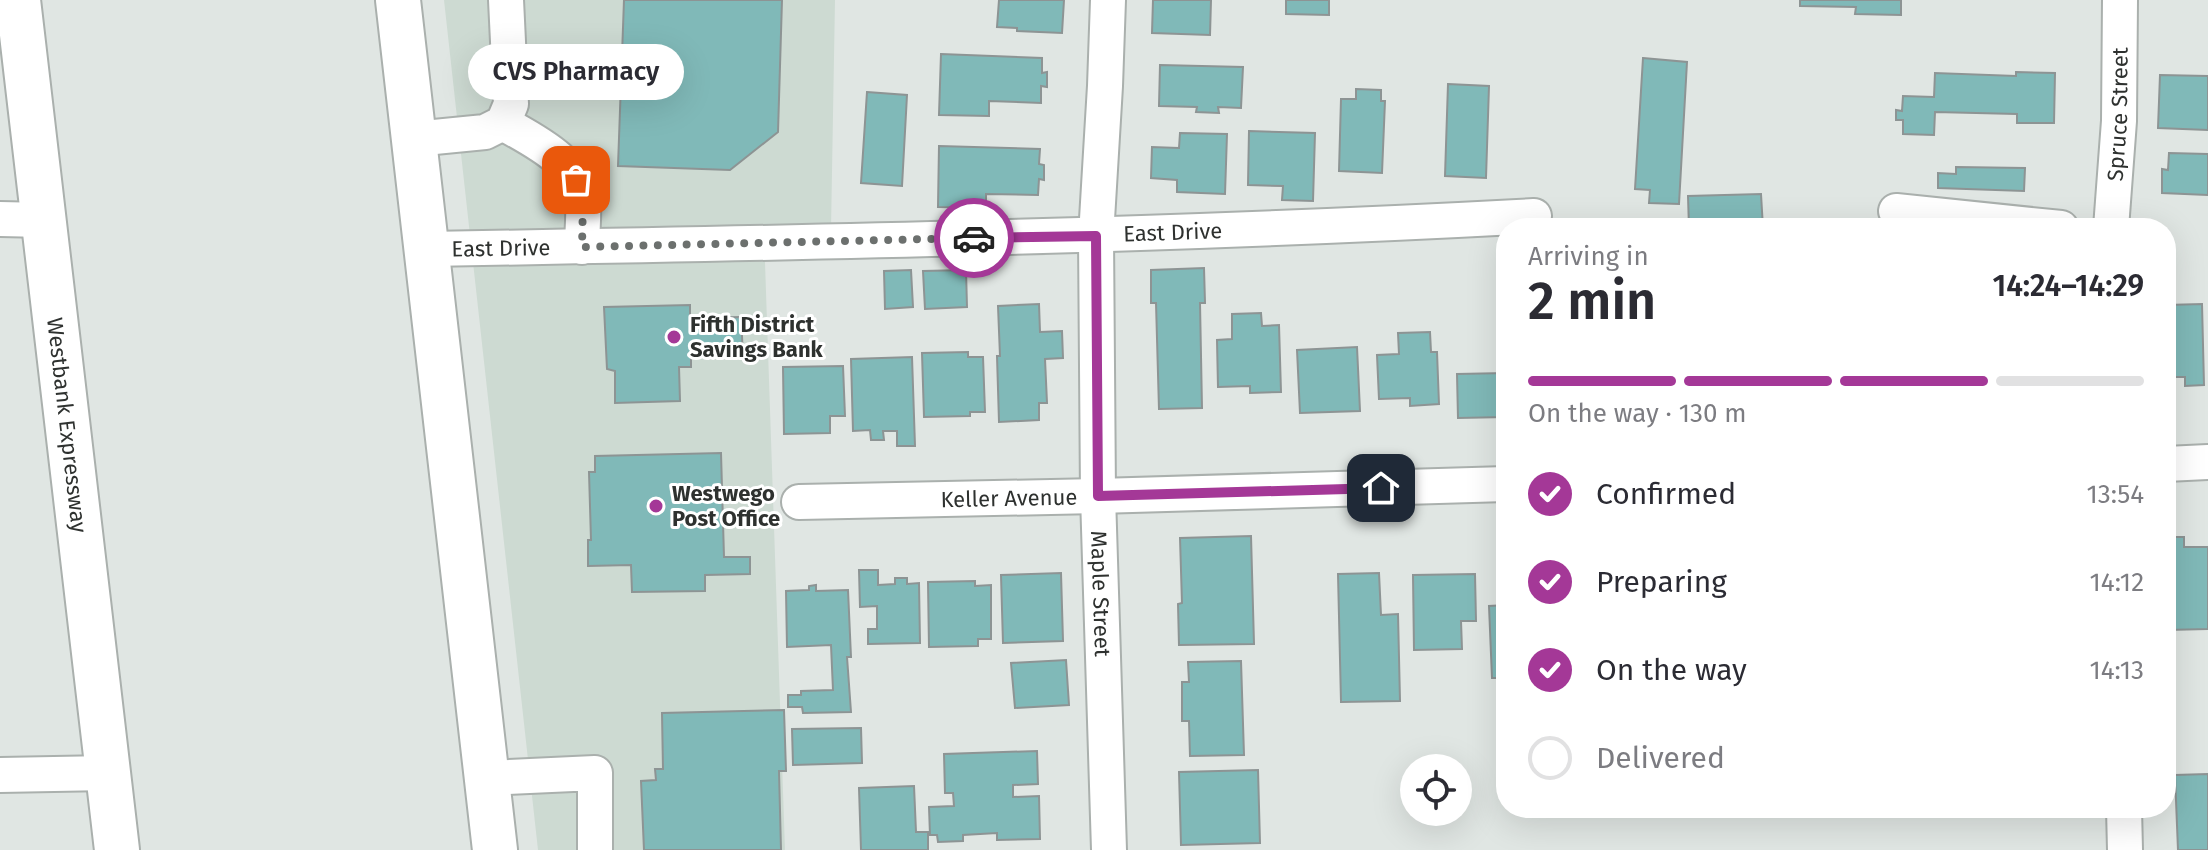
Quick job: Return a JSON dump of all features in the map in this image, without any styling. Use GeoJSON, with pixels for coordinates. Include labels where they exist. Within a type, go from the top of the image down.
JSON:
{"type":"FeatureCollection","features":[{"type":"Feature","properties":{"kind":"highway","name":"Westbank Expressway"},"geometry":{"type":"LineString","coordinates":[[18,0],[12,66],[44,220],[117,850]]}},
{"type":"Feature","properties":{"kind":"highway"},"geometry":{"type":"LineString","coordinates":[[12,66],[51,0]]}},
{"type":"Feature","properties":{"kind":"highway"},"geometry":{"type":"LineString","coordinates":[[394,10],[414,139],[495,850]]}},
{"type":"Feature","properties":{"kind":"street"},"geometry":{"type":"LineString","coordinates":[[414,139],[485,132],[503,123],[511,104],[506,0]]}},
{"type":"Feature","properties":{"kind":"street","name":"Maple Street"},"geometry":{"type":"LineString","coordinates":[[1108,0],[1096,236],[1098,496],[1109,850]]}},
{"type":"Feature","properties":{"kind":"street","name":"Spruce Street"},"geometry":{"type":"LineString","coordinates":[[2112,218],[2119,121],[2120,0]]}},
{"type":"Feature","properties":{"kind":"street"},"geometry":{"type":"LineString","coordinates":[[503,123],[551,150],[576,180],[583,201],[582,247]]}},
{"type":"Feature","properties":{"kind":"street"},"geometry":{"type":"LineString","coordinates":[[1896,211],[1964,218]]}},
{"type":"Feature","properties":{"kind":"street","name":"East Drive"},"geometry":{"type":"LineString","coordinates":[[1497,218],[1534,216]]}},
{"type":"Feature","properties":{"kind":"street","name":"East Drive"},"geometry":{"type":"LineString","coordinates":[[427,249],[1096,236],[1496,218]]}},
{"type":"Feature","properties":{"kind":"street"},"geometry":{"type":"LineString","coordinates":[[0,219],[44,220]]}},
{"type":"Feature","properties":{"kind":"street"},"geometry":{"type":"LineString","coordinates":[[2176,464],[2208,462]]}},
{"type":"Feature","properties":{"kind":"street","name":"Keller Avenue"},"geometry":{"type":"LineString","coordinates":[[799,502],[1496,484]]}},
{"type":"Feature","properties":{"kind":"street"},"geometry":{"type":"LineString","coordinates":[[0,775],[108,773]]}},
{"type":"Feature","properties":{"kind":"street"},"geometry":{"type":"LineString","coordinates":[[487,778],[595,773],[595,850]]}},
{"type":"Feature","properties":{"kind":"street"},"geometry":{"type":"LineString","coordinates":[[2124,818],[2125,850]]}},
{"type":"Feature","properties":{"kind":"shaded area"},"geometry":{"type":"Polygon","coordinates":[[[444,0],[835,0],[831,229],[764,233],[785,850],[538,850],[444,0]]]}},
{"type":"Feature","properties":{"kind":"building"},"geometry":{"type":"Polygon","coordinates":[[[624,0],[782,0],[778,132],[730,170],[618,166],[624,0]]]}},
{"type":"Feature","properties":{"kind":"building"},"geometry":{"type":"Polygon","coordinates":[[[999,0],[1064,0],[1062,33],[997,27],[999,0]]]}},
{"type":"Feature","properties":{"kind":"building"},"geometry":{"type":"Polygon","coordinates":[[[1153,0],[1211,0],[1210,35],[1152,33],[1153,0]]]}},
{"type":"Feature","properties":{"kind":"building"},"geometry":{"type":"Polygon","coordinates":[[[1286,0],[1329,0],[1329,15],[1286,14],[1286,0]]]}},
{"type":"Feature","properties":{"kind":"building"},"geometry":{"type":"Polygon","coordinates":[[[1800,0],[1901,0],[1901,15],[1855,14],[1856,7],[1800,6],[1800,0]]]}},
{"type":"Feature","properties":{"kind":"building"},"geometry":{"type":"Polygon","coordinates":[[[941,54],[1042,58],[1042,73],[1047,72],[1047,87],[1041,86],[1041,103],[989,101],[989,116],[939,115],[941,54]]]}},
{"type":"Feature","properties":{"kind":"building"},"geometry":{"type":"Polygon","coordinates":[[[1643,58],[1687,62],[1679,204],[1649,203],[1650,190],[1635,189],[1643,58]]]}},
{"type":"Feature","properties":{"kind":"building"},"geometry":{"type":"Polygon","coordinates":[[[1160,65],[1243,67],[1241,108],[1218,107],[1219,113],[1196,112],[1197,107],[1159,106],[1160,65]]]}},
{"type":"Feature","properties":{"kind":"building"},"geometry":{"type":"Polygon","coordinates":[[[2016,72],[2055,73],[2054,123],[2017,123],[2017,114],[1935,112],[1934,135],[1903,134],[1903,120],[1896,120],[1896,110],[1902,111],[1903,96],[1934,97],[1935,73],[2016,76],[2016,72]]]}},
{"type":"Feature","properties":{"kind":"building"},"geometry":{"type":"Polygon","coordinates":[[[2160,75],[2208,76],[2208,130],[2158,128],[2160,75]]]}},
{"type":"Feature","properties":{"kind":"building"},"geometry":{"type":"Polygon","coordinates":[[[1448,84],[1489,86],[1486,178],[1445,176],[1448,84]]]}},
{"type":"Feature","properties":{"kind":"building"},"geometry":{"type":"Polygon","coordinates":[[[1356,89],[1381,90],[1381,101],[1385,101],[1382,173],[1339,171],[1341,99],[1356,99],[1356,89]]]}},
{"type":"Feature","properties":{"kind":"building"},"geometry":{"type":"Polygon","coordinates":[[[867,92],[907,95],[902,186],[861,183],[867,92]]]}},
{"type":"Feature","properties":{"kind":"building"},"geometry":{"type":"Polygon","coordinates":[[[1249,131],[1315,133],[1313,201],[1282,200],[1283,186],[1248,185],[1249,131]]]}},
{"type":"Feature","properties":{"kind":"building"},"geometry":{"type":"Polygon","coordinates":[[[1180,133],[1227,134],[1225,194],[1177,192],[1177,180],[1151,178],[1152,147],[1179,148],[1180,133]]]}},
{"type":"Feature","properties":{"kind":"building"},"geometry":{"type":"Polygon","coordinates":[[[939,146],[1040,149],[1039,164],[1044,165],[1044,180],[1039,179],[1038,195],[986,194],[986,208],[938,207],[939,146]]]}},
{"type":"Feature","properties":{"kind":"building"},"geometry":{"type":"Polygon","coordinates":[[[2169,153],[2208,154],[2208,195],[2162,193],[2162,169],[2168,170],[2169,153]]]}},
{"type":"Feature","properties":{"kind":"building"},"geometry":{"type":"Polygon","coordinates":[[[1956,167],[2025,168],[2024,191],[1938,188],[1938,173],[1956,174],[1956,167]]]}},
{"type":"Feature","properties":{"kind":"building"},"geometry":{"type":"Polygon","coordinates":[[[1761,194],[1762,218],[1689,218],[1688,196],[1761,194]]]}},
{"type":"Feature","properties":{"kind":"building"},"geometry":{"type":"Polygon","coordinates":[[[1204,268],[1205,303],[1200,303],[1202,408],[1159,409],[1156,303],[1151,303],[1151,270],[1204,268]]]}},
{"type":"Feature","properties":{"kind":"building"},"geometry":{"type":"Polygon","coordinates":[[[911,270],[913,307],[885,309],[884,271],[911,270]]]}},
{"type":"Feature","properties":{"kind":"building"},"geometry":{"type":"Polygon","coordinates":[[[966,270],[967,307],[925,309],[923,271],[966,270]]]}},
{"type":"Feature","properties":{"kind":"building"},"geometry":{"type":"Polygon","coordinates":[[[1039,304],[1040,332],[1062,331],[1063,358],[1045,359],[1047,403],[1039,403],[1039,420],[999,422],[998,306],[1039,304]]]}},
{"type":"Feature","properties":{"kind":"building"},"geometry":{"type":"Polygon","coordinates":[[[2202,304],[2204,385],[2185,386],[2185,377],[2176,377],[2176,305],[2202,304]]]}},
{"type":"Feature","properties":{"kind":"building","name":"Fifth District Savings Bank"},"geometry":{"type":"Polygon","coordinates":[[[690,305],[690,318],[741,317],[743,356],[691,357],[691,367],[679,367],[680,401],[615,403],[615,371],[607,369],[604,307],[690,305]]]}},
{"type":"Feature","properties":{"kind":"building"},"geometry":{"type":"Polygon","coordinates":[[[1261,313],[1262,326],[1279,325],[1281,392],[1250,393],[1250,386],[1218,387],[1217,340],[1232,339],[1232,314],[1261,313]]]}},
{"type":"Feature","properties":{"kind":"building"},"geometry":{"type":"Polygon","coordinates":[[[1430,332],[1431,352],[1437,352],[1439,404],[1410,406],[1410,398],[1379,399],[1377,355],[1399,354],[1398,333],[1430,332]]]}},
{"type":"Feature","properties":{"kind":"building"},"geometry":{"type":"Polygon","coordinates":[[[1357,347],[1360,411],[1300,413],[1297,350],[1357,347]]]}},
{"type":"Feature","properties":{"kind":"building"},"geometry":{"type":"Polygon","coordinates":[[[968,352],[968,357],[983,357],[985,412],[970,412],[970,416],[924,417],[922,353],[968,352]]]}},
{"type":"Feature","properties":{"kind":"building"},"geometry":{"type":"Polygon","coordinates":[[[912,357],[915,446],[897,446],[897,431],[883,431],[884,440],[871,440],[870,430],[853,431],[851,359],[912,357]]]}},
{"type":"Feature","properties":{"kind":"building"},"geometry":{"type":"Polygon","coordinates":[[[843,366],[845,416],[830,416],[830,433],[784,434],[783,367],[843,366]]]}},
{"type":"Feature","properties":{"kind":"building"},"geometry":{"type":"Polygon","coordinates":[[[1496,373],[1496,417],[1458,418],[1457,374],[1496,373]]]}},
{"type":"Feature","properties":{"kind":"building","name":"Westwego Post Office"},"geometry":{"type":"Polygon","coordinates":[[[721,453],[724,557],[750,557],[750,574],[705,575],[705,591],[632,592],[631,565],[588,566],[588,540],[591,540],[589,472],[595,472],[595,456],[721,453]]]}},
{"type":"Feature","properties":{"kind":"building"},"geometry":{"type":"Polygon","coordinates":[[[1251,536],[1254,644],[1179,645],[1178,604],[1182,603],[1180,538],[1251,536]]]}},
{"type":"Feature","properties":{"kind":"building"},"geometry":{"type":"Polygon","coordinates":[[[2176,537],[2184,537],[2184,547],[2208,547],[2208,629],[2176,630],[2176,537]]]}},
{"type":"Feature","properties":{"kind":"building"},"geometry":{"type":"Polygon","coordinates":[[[859,570],[878,570],[878,585],[895,584],[895,578],[907,578],[907,584],[919,583],[920,643],[868,644],[868,629],[877,629],[877,606],[860,607],[859,570]]]}},
{"type":"Feature","properties":{"kind":"building"},"geometry":{"type":"Polygon","coordinates":[[[1061,573],[1063,641],[1003,643],[1001,575],[1061,573]]]}},
{"type":"Feature","properties":{"kind":"building"},"geometry":{"type":"Polygon","coordinates":[[[1379,573],[1381,615],[1398,614],[1400,701],[1341,702],[1338,574],[1379,573]]]}},
{"type":"Feature","properties":{"kind":"building"},"geometry":{"type":"Polygon","coordinates":[[[1475,574],[1476,621],[1461,621],[1462,649],[1414,650],[1413,575],[1475,574]]]}},
{"type":"Feature","properties":{"kind":"building"},"geometry":{"type":"Polygon","coordinates":[[[975,581],[975,586],[991,585],[991,639],[978,639],[978,646],[929,647],[928,582],[975,581]]]}},
{"type":"Feature","properties":{"kind":"building"},"geometry":{"type":"Polygon","coordinates":[[[816,585],[816,591],[848,590],[851,657],[847,657],[851,712],[803,713],[802,707],[788,707],[788,695],[801,695],[801,691],[833,690],[831,645],[787,647],[786,591],[809,590],[809,586],[816,585]]]}},
{"type":"Feature","properties":{"kind":"building"},"geometry":{"type":"Polygon","coordinates":[[[1489,606],[1496,606],[1496,678],[1492,678],[1489,606]]]}},
{"type":"Feature","properties":{"kind":"building"},"geometry":{"type":"Polygon","coordinates":[[[1066,660],[1069,705],[1015,708],[1011,663],[1066,660]]]}},
{"type":"Feature","properties":{"kind":"building"},"geometry":{"type":"Polygon","coordinates":[[[1241,661],[1244,755],[1190,756],[1189,721],[1182,721],[1182,682],[1189,682],[1188,662],[1241,661]]]}},
{"type":"Feature","properties":{"kind":"building"},"geometry":{"type":"Polygon","coordinates":[[[784,710],[786,771],[779,771],[781,850],[644,850],[641,781],[656,780],[655,769],[663,769],[662,713],[784,710]]]}},
{"type":"Feature","properties":{"kind":"building"},"geometry":{"type":"Polygon","coordinates":[[[861,728],[862,763],[793,765],[792,729],[861,728]]]}},
{"type":"Feature","properties":{"kind":"building"},"geometry":{"type":"Polygon","coordinates":[[[1037,751],[1038,784],[1013,785],[1013,797],[1039,796],[1040,839],[997,840],[997,833],[963,835],[963,841],[938,842],[937,835],[930,835],[929,807],[954,806],[953,793],[945,793],[944,754],[1037,751]]]}},
{"type":"Feature","properties":{"kind":"building"},"geometry":{"type":"Polygon","coordinates":[[[1258,770],[1260,843],[1181,845],[1179,772],[1258,770]]]}},
{"type":"Feature","properties":{"kind":"building"},"geometry":{"type":"Polygon","coordinates":[[[2208,774],[2208,850],[2178,850],[2176,775],[2208,774]]]}},
{"type":"Feature","properties":{"kind":"building"},"geometry":{"type":"Polygon","coordinates":[[[914,786],[916,832],[928,832],[928,850],[861,850],[859,788],[914,786]]]}},
{"type":"Feature","properties":{"kind":"way so far"},"geometry":{"type":"LineString","coordinates":[[576,180],[583,201],[582,247],[974,238]]}},
{"type":"Feature","properties":{"kind":"place","name":"CVS Pharmacy"},"geometry":{"type":"Point","coordinates":[576,180]}},
{"type":"Feature","properties":{"kind":"place","name":"Fifth District Savings Bank"},"geometry":{"type":"Point","coordinates":[674,337]}},
{"type":"Feature","properties":{"kind":"place","name":"Westwego Post Office"},"geometry":{"type":"Point","coordinates":[656,506]}},
{"type":"Feature","properties":{"kind":"route"},"geometry":{"type":"LineString","coordinates":[[974,238],[1096,236],[1098,496],[1381,488]]}}]}
